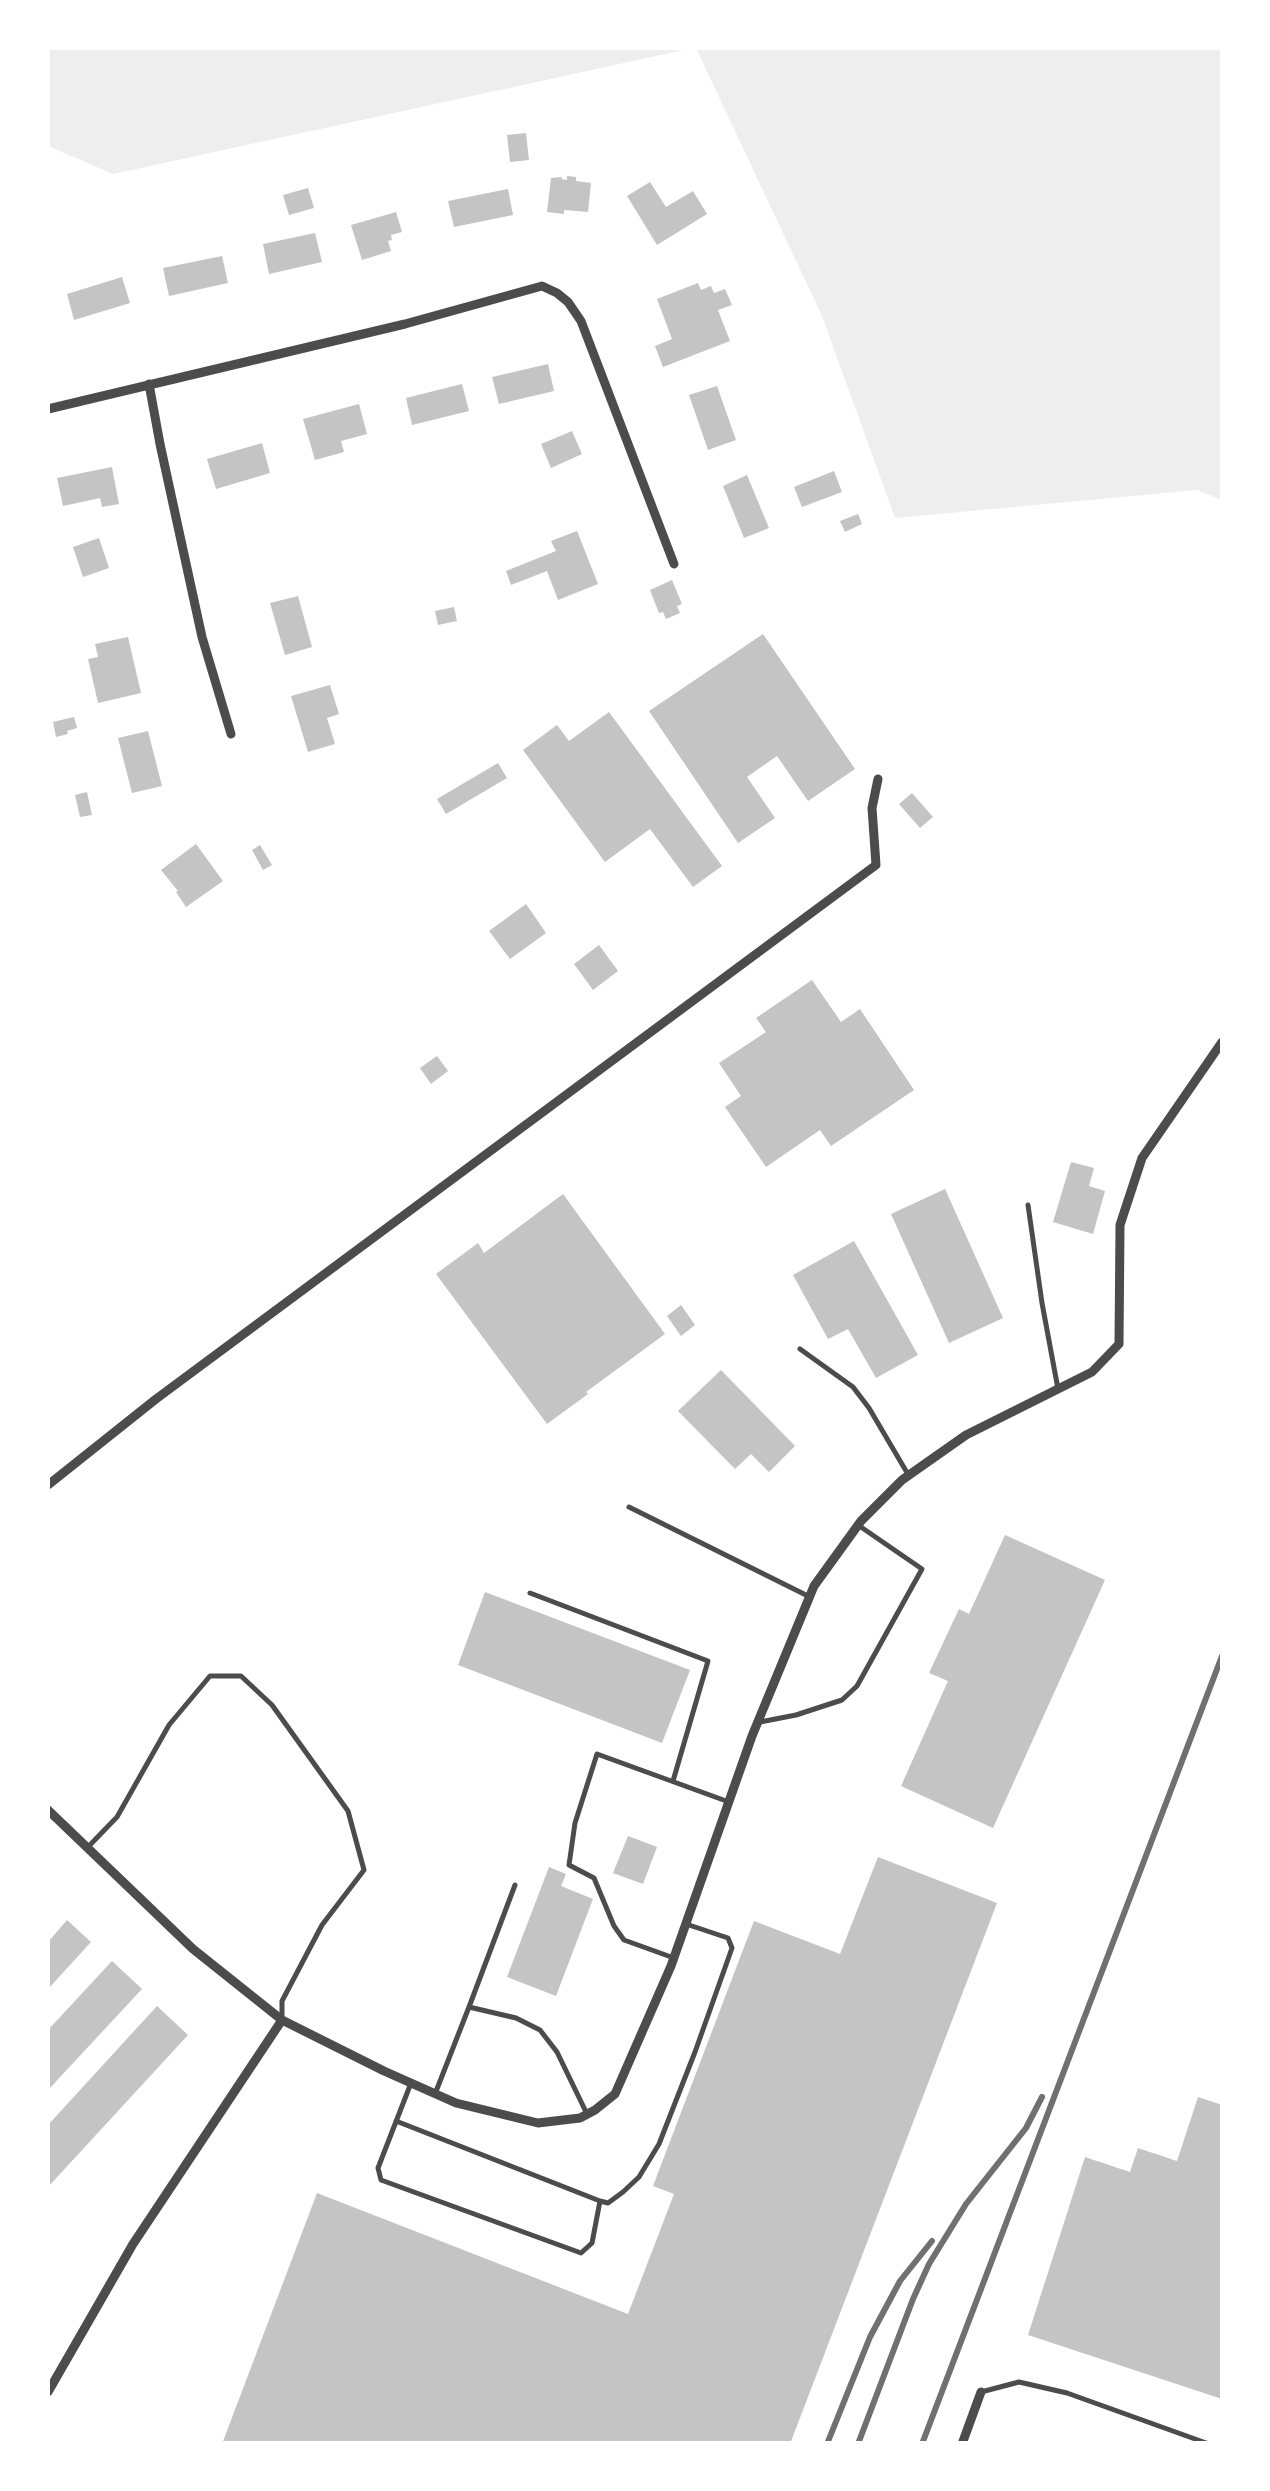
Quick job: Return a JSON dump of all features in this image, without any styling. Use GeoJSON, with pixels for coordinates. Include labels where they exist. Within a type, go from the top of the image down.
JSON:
{"type":"FeatureCollection","features":[{"type":"Feature","properties":{"kind":"street"},"geometry":{"type":"LineString","coordinates":[[48,409],[404,324],[542,286],[557,292],[581,321],[674,564]]}},
{"type":"Feature","properties":{"kind":"street"},"geometry":{"type":"LineString","coordinates":[[149,384],[202,636],[232,734]]}},
{"type":"Feature","properties":{"kind":"street"},"geometry":{"type":"LineString","coordinates":[[48,1485],[156,1400],[876,866],[872,808],[878,779]]}},
{"type":"Feature","properties":{"kind":"street"},"geometry":{"type":"LineString","coordinates":[[48,1810],[193,1949],[282,2020],[456,2103],[538,2122],[587,2114],[615,2094],[674,1958],[758,1722],[814,1586],[858,1526],[908,1476],[966,1435],[1092,1372],[1118,1344],[1120,1225],[1142,1158],[1222,1042]]}},
{"type":"Feature","properties":{"kind":"street"},"geometry":{"type":"LineString","coordinates":[[48,2392],[133,2244],[282,2020]]}},
{"type":"Feature","properties":{"kind":"street"},"geometry":{"type":"LineString","coordinates":[[962,2444],[981,2392]]}},
{"type":"Feature","properties":{"kind":"lane"},"geometry":{"type":"LineString","coordinates":[[1028,1205],[1058,1389]]}},
{"type":"Feature","properties":{"kind":"lane"},"geometry":{"type":"LineString","coordinates":[[800,1350],[853,1387],[908,1476]]}},
{"type":"Feature","properties":{"kind":"lane"},"geometry":{"type":"LineString","coordinates":[[629,1507],[810,1597]]}},
{"type":"Feature","properties":{"kind":"lane"},"geometry":{"type":"LineString","coordinates":[[758,1722],[842,1700],[857,1686],[922,1569],[858,1526]]}},
{"type":"Feature","properties":{"kind":"lane"},"geometry":{"type":"LineString","coordinates":[[530,1593],[708,1661],[673,1781]]}},
{"type":"Feature","properties":{"kind":"lane"},"geometry":{"type":"LineString","coordinates":[[87,1848],[117,1817],[169,1725],[210,1676],[241,1676],[272,1705],[348,1810],[364,1870],[322,1925],[282,2001],[282,2020]]}},
{"type":"Feature","properties":{"kind":"lane"},"geometry":{"type":"LineString","coordinates":[[674,1958],[624,1940],[594,1878],[569,1865],[576,1823],[597,1754],[729,1802]]}},
{"type":"Feature","properties":{"kind":"lane"},"geometry":{"type":"LineString","coordinates":[[435,2094],[516,1884]]}},
{"type":"Feature","properties":{"kind":"lane"},"geometry":{"type":"LineString","coordinates":[[396,2122],[608,2203],[638,2176],[659,2144],[732,1948],[728,1938],[686,1924]]}},
{"type":"Feature","properties":{"kind":"lane"},"geometry":{"type":"LineString","coordinates":[[469,2007],[516,2018],[540,2030],[557,2052],[587,2114]]}},
{"type":"Feature","properties":{"kind":"lane"},"geometry":{"type":"LineString","coordinates":[[411,2084],[378,2168],[381,2180],[581,2253],[592,2242],[600,2201]]}},
{"type":"Feature","properties":{"kind":"lane"},"geometry":{"type":"LineString","coordinates":[[981,2392],[1019,2382],[1067,2393],[1209,2444]]}},
{"type":"Feature","properties":{"kind":"shaded area"},"geometry":{"type":"Polygon","coordinates":[[[48,48],[693,48],[113,174],[48,146],[48,48]]]}},
{"type":"Feature","properties":{"kind":"shaded area"},"geometry":{"type":"Polygon","coordinates":[[[696,48],[1222,48],[1222,500],[1197,490],[895,518],[822,316],[696,48]]]}},
{"type":"Feature","properties":{"kind":"building"},"geometry":{"type":"Polygon","coordinates":[[[526,133],[529,160],[510,162],[507,135],[526,133]]]}},
{"type":"Feature","properties":{"kind":"building"},"geometry":{"type":"Polygon","coordinates":[[[567,176],[591,183],[588,212],[547,212],[551,178],[567,180],[567,176]]]}},
{"type":"Feature","properties":{"kind":"building"},"geometry":{"type":"Polygon","coordinates":[[[650,182],[666,207],[693,191],[707,214],[657,245],[627,196],[650,182]]]}},
{"type":"Feature","properties":{"kind":"building"},"geometry":{"type":"Polygon","coordinates":[[[308,188],[314,208],[289,215],[283,195],[308,188]]]}},
{"type":"Feature","properties":{"kind":"building"},"geometry":{"type":"Polygon","coordinates":[[[508,189],[513,215],[454,227],[448,201],[508,189]]]}},
{"type":"Feature","properties":{"kind":"building"},"geometry":{"type":"Polygon","coordinates":[[[396,212],[402,232],[391,235],[391,251],[362,260],[351,225],[396,212]]]}},
{"type":"Feature","properties":{"kind":"building"},"geometry":{"type":"Polygon","coordinates":[[[315,233],[322,262],[269,274],[263,244],[315,233]]]}},
{"type":"Feature","properties":{"kind":"building"},"geometry":{"type":"Polygon","coordinates":[[[222,256],[228,283],[169,296],[163,268],[222,256]]]}},
{"type":"Feature","properties":{"kind":"building"},"geometry":{"type":"Polygon","coordinates":[[[122,277],[130,303],[74,320],[67,294],[122,277]]]}},
{"type":"Feature","properties":{"kind":"building"},"geometry":{"type":"Polygon","coordinates":[[[698,283],[701,290],[711,286],[714,293],[725,289],[732,305],[718,310],[730,341],[663,367],[655,346],[672,339],[657,299],[698,283]]]}},
{"type":"Feature","properties":{"kind":"building"},"geometry":{"type":"Polygon","coordinates":[[[548,364],[554,391],[499,404],[492,377],[548,364]]]}},
{"type":"Feature","properties":{"kind":"building"},"geometry":{"type":"Polygon","coordinates":[[[462,384],[469,411],[412,425],[406,398],[462,384]]]}},
{"type":"Feature","properties":{"kind":"building"},"geometry":{"type":"Polygon","coordinates":[[[717,386],[736,440],[708,450],[689,395],[717,386]]]}},
{"type":"Feature","properties":{"kind":"building"},"geometry":{"type":"Polygon","coordinates":[[[359,404],[367,434],[341,441],[344,452],[315,460],[303,419],[359,404]]]}},
{"type":"Feature","properties":{"kind":"building"},"geometry":{"type":"Polygon","coordinates":[[[572,431],[582,454],[551,468],[541,444],[572,431]]]}},
{"type":"Feature","properties":{"kind":"building"},"geometry":{"type":"Polygon","coordinates":[[[262,443],[270,473],[216,489],[207,459],[262,443]]]}},
{"type":"Feature","properties":{"kind":"building"},"geometry":{"type":"Polygon","coordinates":[[[112,467],[119,504],[102,507],[100,498],[63,506],[57,478],[112,467]]]}},
{"type":"Feature","properties":{"kind":"building"},"geometry":{"type":"Polygon","coordinates":[[[834,471],[842,492],[802,507],[794,487],[834,471]]]}},
{"type":"Feature","properties":{"kind":"building"},"geometry":{"type":"Polygon","coordinates":[[[747,475],[769,528],[744,538],[723,486],[747,475]]]}},
{"type":"Feature","properties":{"kind":"building"},"geometry":{"type":"Polygon","coordinates":[[[858,514],[862,524],[845,532],[840,521],[858,514]]]}},
{"type":"Feature","properties":{"kind":"building"},"geometry":{"type":"Polygon","coordinates":[[[577,531],[598,584],[558,600],[547,571],[511,585],[506,571],[556,551],[551,541],[577,531]]]}},
{"type":"Feature","properties":{"kind":"building"},"geometry":{"type":"Polygon","coordinates":[[[99,538],[109,568],[83,577],[73,547],[99,538]]]}},
{"type":"Feature","properties":{"kind":"building"},"geometry":{"type":"Polygon","coordinates":[[[672,580],[682,604],[677,606],[680,613],[666,619],[663,612],[659,613],[650,590],[672,580]]]}},
{"type":"Feature","properties":{"kind":"building"},"geometry":{"type":"Polygon","coordinates":[[[298,596],[312,647],[285,655],[270,603],[298,596]]]}},
{"type":"Feature","properties":{"kind":"building"},"geometry":{"type":"Polygon","coordinates":[[[454,607],[457,621],[438,625],[435,611],[454,607]]]}},
{"type":"Feature","properties":{"kind":"building"},"geometry":{"type":"Polygon","coordinates":[[[763,634],[855,769],[808,801],[777,756],[747,777],[775,818],[738,843],[649,711],[763,634]]]}},
{"type":"Feature","properties":{"kind":"building"},"geometry":{"type":"Polygon","coordinates":[[[128,637],[141,693],[98,703],[88,659],[98,657],[95,644],[128,637]]]}},
{"type":"Feature","properties":{"kind":"building"},"geometry":{"type":"Polygon","coordinates":[[[330,685],[339,714],[327,718],[335,744],[308,752],[291,696],[330,685]]]}},
{"type":"Feature","properties":{"kind":"building"},"geometry":{"type":"Polygon","coordinates":[[[609,712],[722,866],[693,887],[650,829],[605,862],[523,750],[557,725],[569,741],[609,712]]]}},
{"type":"Feature","properties":{"kind":"building"},"geometry":{"type":"Polygon","coordinates":[[[74,717],[77,728],[56,737],[53,722],[74,717]]]}},
{"type":"Feature","properties":{"kind":"building"},"geometry":{"type":"Polygon","coordinates":[[[148,731],[162,786],[132,793],[118,738],[148,731]]]}},
{"type":"Feature","properties":{"kind":"building"},"geometry":{"type":"Polygon","coordinates":[[[498,763],[507,778],[446,814],[437,799],[498,763]]]}},
{"type":"Feature","properties":{"kind":"building"},"geometry":{"type":"Polygon","coordinates":[[[87,792],[92,815],[80,817],[75,795],[87,792]]]}},
{"type":"Feature","properties":{"kind":"building"},"geometry":{"type":"Polygon","coordinates":[[[912,793],[933,817],[920,828],[899,804],[912,793]]]}},
{"type":"Feature","properties":{"kind":"building"},"geometry":{"type":"Polygon","coordinates":[[[196,844],[223,881],[186,907],[161,870],[196,844]]]}},
{"type":"Feature","properties":{"kind":"building"},"geometry":{"type":"Polygon","coordinates":[[[260,845],[272,865],[263,870],[252,850],[260,845]]]}},
{"type":"Feature","properties":{"kind":"building"},"geometry":{"type":"Polygon","coordinates":[[[526,904],[546,933],[510,959],[489,931],[526,904]]]}},
{"type":"Feature","properties":{"kind":"building"},"geometry":{"type":"Polygon","coordinates":[[[599,945],[618,971],[593,990],[574,964],[599,945]]]}},
{"type":"Feature","properties":{"kind":"building"},"geometry":{"type":"Polygon","coordinates":[[[812,980],[841,1022],[860,1009],[914,1090],[831,1146],[820,1130],[766,1167],[725,1107],[741,1096],[719,1063],[766,1032],[756,1018],[812,980]]]}},
{"type":"Feature","properties":{"kind":"building"},"geometry":{"type":"Polygon","coordinates":[[[437,1056],[448,1071],[431,1084],[420,1068],[437,1056]]]}},
{"type":"Feature","properties":{"kind":"building"},"geometry":{"type":"Polygon","coordinates":[[[1071,1162],[1094,1168],[1089,1186],[1105,1191],[1093,1234],[1053,1222],[1071,1162]]]}},
{"type":"Feature","properties":{"kind":"building"},"geometry":{"type":"Polygon","coordinates":[[[945,1189],[1003,1318],[949,1343],[891,1214],[945,1189]]]}},
{"type":"Feature","properties":{"kind":"building"},"geometry":{"type":"Polygon","coordinates":[[[563,1194],[665,1334],[547,1424],[436,1274],[478,1243],[484,1253],[563,1194]]]}},
{"type":"Feature","properties":{"kind":"building"},"geometry":{"type":"Polygon","coordinates":[[[854,1241],[918,1355],[876,1378],[848,1329],[828,1339],[793,1275],[854,1241]]]}},
{"type":"Feature","properties":{"kind":"building"},"geometry":{"type":"Polygon","coordinates":[[[681,1305],[695,1325],[681,1336],[667,1316],[681,1305]]]}},
{"type":"Feature","properties":{"kind":"building"},"geometry":{"type":"Polygon","coordinates":[[[721,1370],[795,1446],[769,1472],[751,1454],[735,1469],[678,1411],[721,1370]]]}},
{"type":"Feature","properties":{"kind":"building"},"geometry":{"type":"Polygon","coordinates":[[[1005,1535],[1105,1580],[993,1828],[901,1786],[948,1681],[929,1673],[959,1609],[969,1614],[1005,1535]]]}},
{"type":"Feature","properties":{"kind":"building"},"geometry":{"type":"Polygon","coordinates":[[[485,1592],[690,1670],[662,1743],[458,1665],[485,1592]]]}},
{"type":"Feature","properties":{"kind":"building"},"geometry":{"type":"Polygon","coordinates":[[[628,1836],[657,1847],[643,1884],[613,1873],[628,1836]]]}},
{"type":"Feature","properties":{"kind":"building"},"geometry":{"type":"Polygon","coordinates":[[[878,1857],[997,1903],[790,2444],[222,2444],[317,2193],[628,2314],[674,2194],[653,2186],[754,1921],[840,1954],[878,1857]]]}},
{"type":"Feature","properties":{"kind":"building"},"geometry":{"type":"Polygon","coordinates":[[[549,1867],[566,1874],[561,1886],[593,1899],[556,1996],[507,1977],[549,1867]]]}},
{"type":"Feature","properties":{"kind":"building"},"geometry":{"type":"Polygon","coordinates":[[[67,1920],[91,1942],[48,1989],[48,1942],[67,1920]]]}},
{"type":"Feature","properties":{"kind":"building"},"geometry":{"type":"Polygon","coordinates":[[[112,1961],[142,1989],[48,2090],[48,2030],[112,1961]]]}},
{"type":"Feature","properties":{"kind":"building"},"geometry":{"type":"Polygon","coordinates":[[[157,2006],[188,2035],[48,2187],[48,2125],[157,2006]]]}},
{"type":"Feature","properties":{"kind":"building"},"geometry":{"type":"Polygon","coordinates":[[[1198,2097],[1222,2105],[1222,2399],[1028,2335],[1085,2157],[1130,2172],[1138,2148],[1177,2161],[1198,2097]]]}},
{"type":"Feature","properties":{"kind":"railway"},"geometry":{"type":"LineString","coordinates":[[922,2444],[1222,1656]]}},
{"type":"Feature","properties":{"kind":"railway"},"geometry":{"type":"LineString","coordinates":[[858,2444],[929,2264],[966,2204],[1026,2128],[1042,2097]]}},
{"type":"Feature","properties":{"kind":"railway"},"geometry":{"type":"LineString","coordinates":[[827,2444],[870,2337],[900,2281],[932,2241]]}}]}
